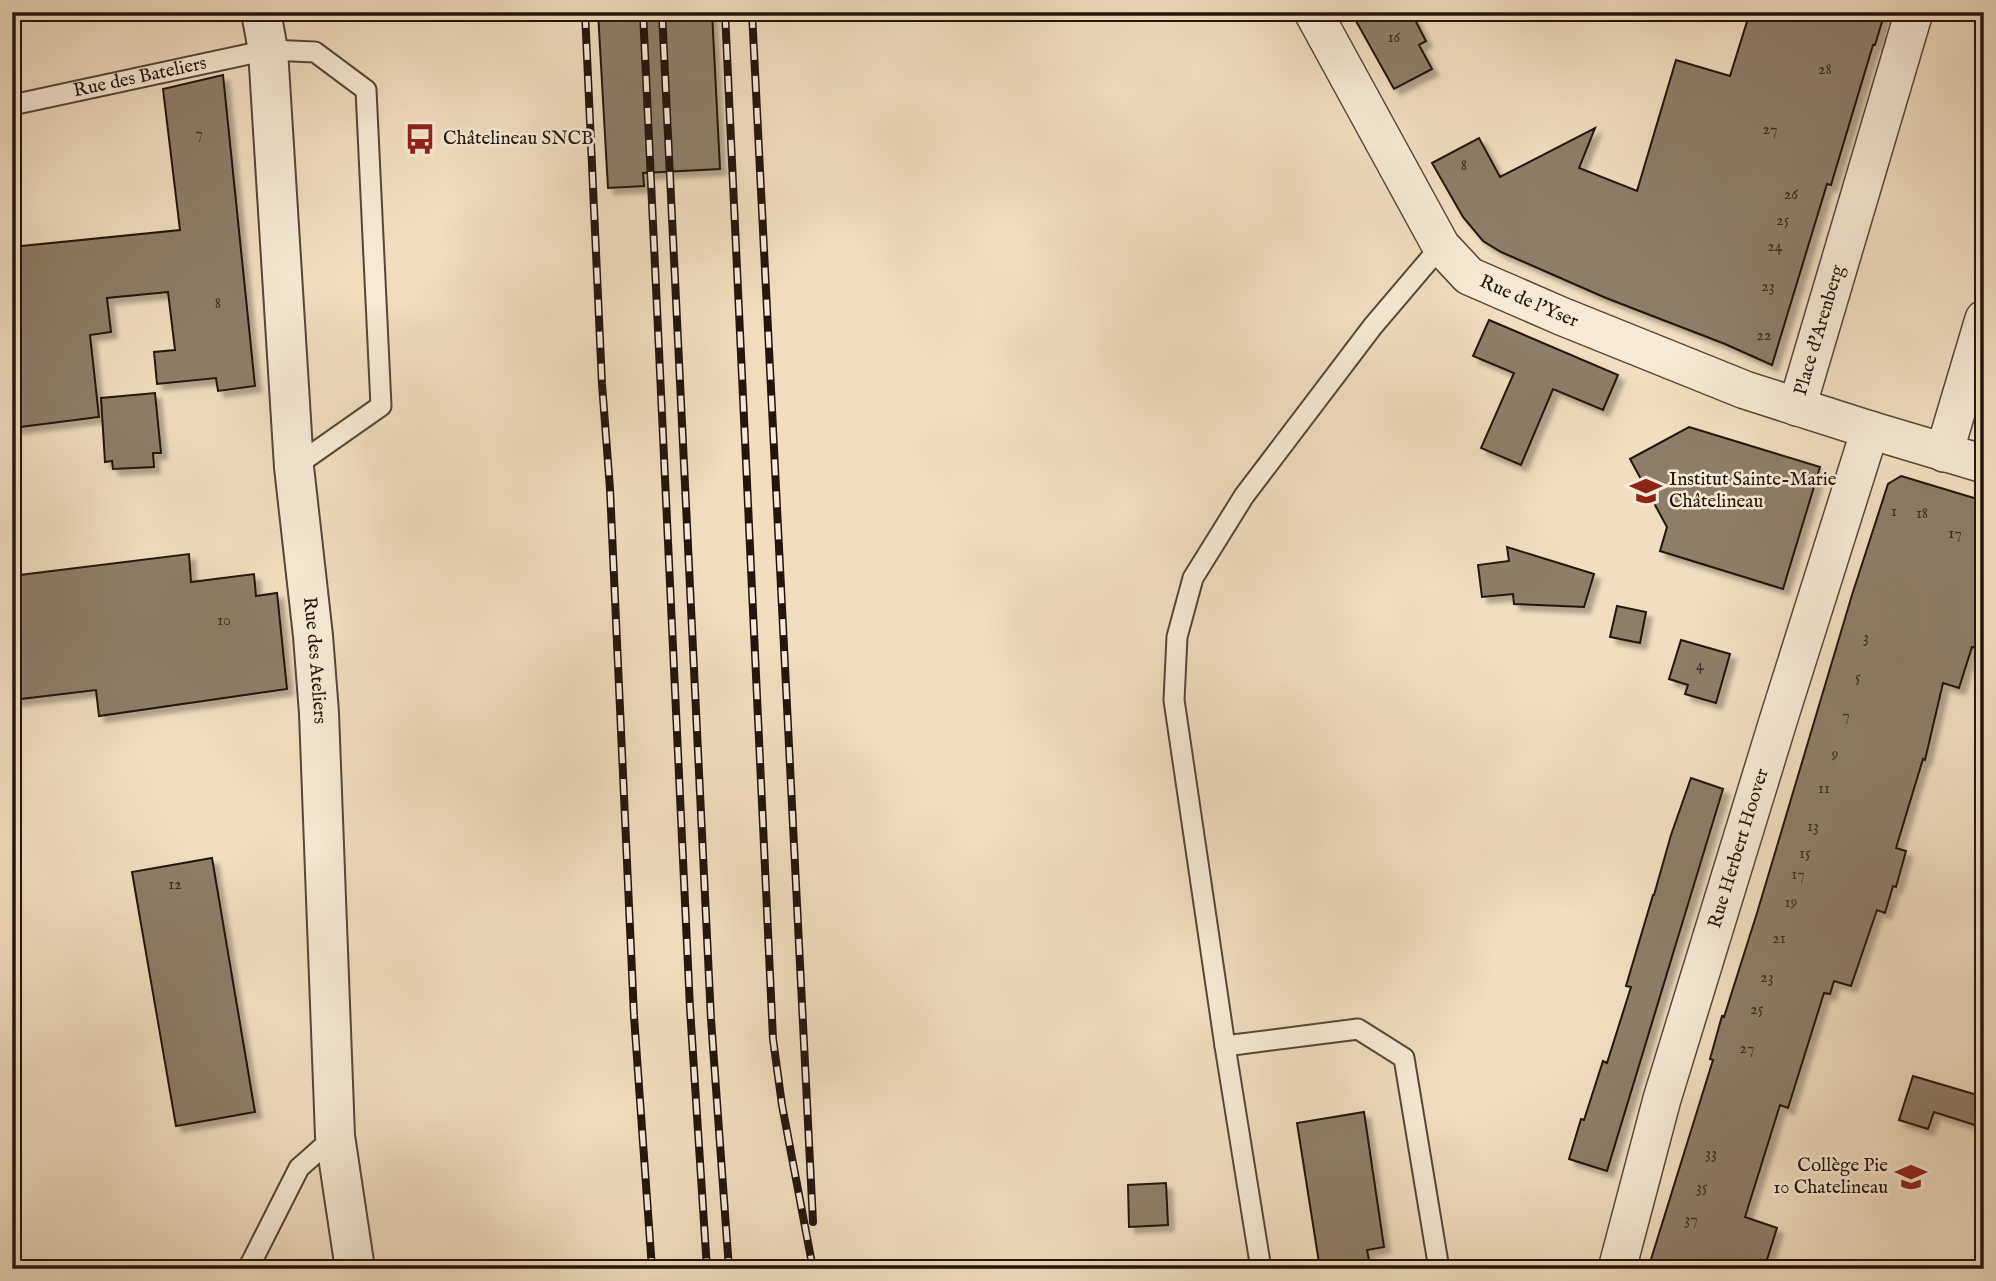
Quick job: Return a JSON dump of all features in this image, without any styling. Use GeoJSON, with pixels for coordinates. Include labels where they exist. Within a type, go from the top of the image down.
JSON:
{"type":"FeatureCollection","features":[{"type":"Feature","properties":{"kind":"street","name":"Rue des Ateliers"},"geometry":{"type":"LineString","coordinates":[[261,12],[268,50],[294,467],[319,713],[335,1136],[355,1269]]}},
{"type":"Feature","properties":{"kind":"street","name":"Rue de l'Yser"},"geometry":{"type":"LineString","coordinates":[[1313,12],[1441,246],[1469,276],[1745,390],[1797,407]]}},
{"type":"Feature","properties":{"kind":"street","name":"Place d'Arenberg"},"geometry":{"type":"LineString","coordinates":[[1914,12],[1797,407],[1984,464]]}},
{"type":"Feature","properties":{"kind":"street"},"geometry":{"type":"LineString","coordinates":[[1944,453],[1984,319]]}},
{"type":"Feature","properties":{"kind":"street","name":"Rue Herbert Hoover"},"geometry":{"type":"LineString","coordinates":[[1617,1269],[1662,1099],[1870,430]]}},
{"type":"Feature","properties":{"kind":"lane","name":"Rue des Bateliers"},"geometry":{"type":"LineString","coordinates":[[12,105],[268,50],[315,52],[366,90],[381,406],[294,467]]}},
{"type":"Feature","properties":{"kind":"lane"},"geometry":{"type":"LineString","coordinates":[[1261,1269],[1174,700],[1177,637],[1193,578],[1244,496],[1373,326],[1441,246]]}},
{"type":"Feature","properties":{"kind":"lane"},"geometry":{"type":"LineString","coordinates":[[1225,1046],[1358,1029],[1404,1058],[1439,1269]]}},
{"type":"Feature","properties":{"kind":"lane"},"geometry":{"type":"LineString","coordinates":[[253,1267],[299,1168],[335,1136]]}},
{"type":"Feature","properties":{"kind":"building"},"geometry":{"type":"Polygon","coordinates":[[[598,12],[712,12],[720,169],[643,173],[644,186],[608,188],[598,12]]]}},
{"type":"Feature","properties":{"kind":"building"},"geometry":{"type":"Polygon","coordinates":[[[1351,12],[1411,12],[1426,41],[1419,45],[1432,69],[1394,89],[1351,12]]]}},
{"type":"Feature","properties":{"kind":"building"},"geometry":{"type":"Polygon","coordinates":[[[1750,12],[1885,12],[1831,185],[1827,184],[1772,365],[1501,252],[1483,241],[1463,217],[1432,163],[1479,138],[1500,177],[1595,128],[1579,168],[1637,191],[1676,60],[1730,76],[1750,12]]]}},
{"type":"Feature","properties":{"kind":"building"},"geometry":{"type":"Polygon","coordinates":[[[223,75],[255,386],[218,391],[216,378],[157,384],[154,352],[175,350],[168,292],[107,298],[111,332],[90,335],[99,417],[12,428],[12,247],[180,230],[163,89],[223,75]]]}},
{"type":"Feature","properties":{"kind":"building"},"geometry":{"type":"Polygon","coordinates":[[[1489,320],[1618,375],[1603,410],[1553,389],[1521,465],[1481,448],[1514,373],[1473,356],[1489,320]]]}},
{"type":"Feature","properties":{"kind":"building"},"geometry":{"type":"Polygon","coordinates":[[[155,393],[161,453],[153,453],[154,467],[113,469],[112,461],[105,462],[101,398],[155,393]]]}},
{"type":"Feature","properties":{"kind":"building"},"geometry":{"type":"Polygon","coordinates":[[[1689,427],[1820,467],[1783,589],[1660,551],[1667,527],[1630,459],[1689,427]]]}},
{"type":"Feature","properties":{"kind":"building"},"geometry":{"type":"Polygon","coordinates":[[[1901,476],[1984,501],[1984,650],[1972,647],[1959,688],[1943,683],[1925,760],[1923,759],[1896,848],[1906,851],[1896,887],[1893,886],[1885,913],[1877,910],[1851,986],[1834,981],[1830,994],[1824,993],[1788,1108],[1780,1105],[1745,1217],[1777,1228],[1764,1269],[1648,1269],[1713,1060],[1710,1059],[1722,1016],[1724,1017],[1757,913],[1852,595],[1888,484],[1901,476]]]}},
{"type":"Feature","properties":{"kind":"building"},"geometry":{"type":"Polygon","coordinates":[[[1507,547],[1594,574],[1584,607],[1514,604],[1513,594],[1482,597],[1478,565],[1509,561],[1507,547]]]}},
{"type":"Feature","properties":{"kind":"building"},"geometry":{"type":"Polygon","coordinates":[[[189,554],[191,582],[254,574],[256,596],[277,593],[287,689],[99,716],[96,690],[12,700],[12,576],[189,554]]]}},
{"type":"Feature","properties":{"kind":"building"},"geometry":{"type":"Polygon","coordinates":[[[1617,606],[1646,612],[1640,643],[1610,637],[1617,606]]]}},
{"type":"Feature","properties":{"kind":"building"},"geometry":{"type":"Polygon","coordinates":[[[1681,640],[1730,654],[1716,703],[1685,694],[1688,685],[1669,679],[1681,640]]]}},
{"type":"Feature","properties":{"kind":"building"},"geometry":{"type":"Polygon","coordinates":[[[1691,778],[1723,789],[1607,1171],[1569,1159],[1603,1061],[1607,1063],[1631,987],[1626,986],[1691,778]]]}},
{"type":"Feature","properties":{"kind":"building"},"geometry":{"type":"Polygon","coordinates":[[[212,858],[255,1112],[176,1126],[132,872],[212,858]]]}},
{"type":"Feature","properties":{"kind":"building"},"geometry":{"type":"Polygon","coordinates":[[[1913,1076],[1984,1097],[1984,1128],[1934,1112],[1928,1129],[1899,1120],[1913,1076]]]}},
{"type":"Feature","properties":{"kind":"building"},"geometry":{"type":"Polygon","coordinates":[[[1364,1112],[1384,1247],[1367,1250],[1370,1266],[1320,1269],[1297,1123],[1364,1112]]]}},
{"type":"Feature","properties":{"kind":"building"},"geometry":{"type":"Polygon","coordinates":[[[1166,1183],[1168,1225],[1129,1227],[1128,1185],[1166,1183]]]}},
{"type":"Feature","properties":{"kind":"railway"},"geometry":{"type":"LineString","coordinates":[[585,12],[634,1016],[652,1269]]}},
{"type":"Feature","properties":{"kind":"railway"},"geometry":{"type":"LineString","coordinates":[[643,12],[690,1008],[707,1269]]}},
{"type":"Feature","properties":{"kind":"railway"},"geometry":{"type":"LineString","coordinates":[[662,12],[711,1019],[729,1269]]}},
{"type":"Feature","properties":{"kind":"railway"},"geometry":{"type":"LineString","coordinates":[[725,12],[773,1039],[782,1105],[813,1269]]}},
{"type":"Feature","properties":{"kind":"railway"},"geometry":{"type":"LineString","coordinates":[[752,12],[813,1222]]}},
{"type":"Feature","properties":{"kind":"place","name":"Châtelineau SNCB"},"geometry":{"type":"Point","coordinates":[420,139]}},
{"type":"Feature","properties":{"kind":"place","name":"Institut Sainte-Marie Châtelineau"},"geometry":{"type":"Point","coordinates":[1646,491]}},
{"type":"Feature","properties":{"kind":"place","name":"Collège Pie 10 Chatelineau"},"geometry":{"type":"Point","coordinates":[1911,1177]}}]}
